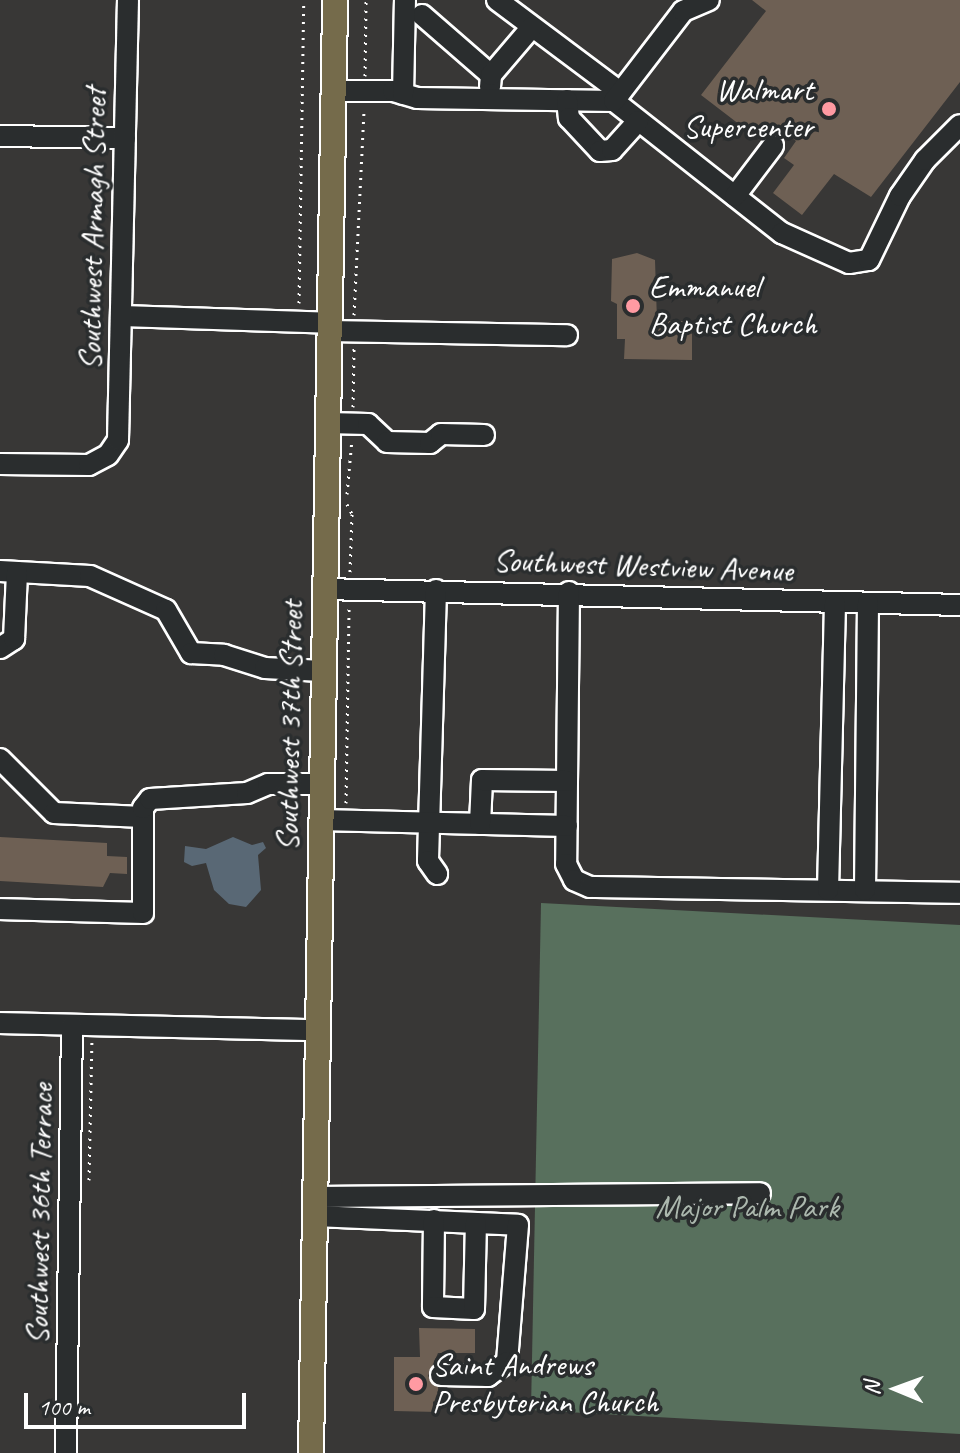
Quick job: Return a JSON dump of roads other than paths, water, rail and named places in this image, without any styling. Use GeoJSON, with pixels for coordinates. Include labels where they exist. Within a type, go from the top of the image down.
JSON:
{"type":"FeatureCollection","features":[{"type":"Feature","properties":{"kind":"main road","name":"Southwest 37th Street"},"geometry":{"type":"LineString","coordinates":[[311,1453],[335,0]]}},
{"type":"Feature","properties":{"kind":"street","name":"Southwest Armagh Street"},"geometry":{"type":"LineString","coordinates":[[0,464],[89,465],[108,455],[120,433],[128,0]]}},
{"type":"Feature","properties":{"kind":"street"},"geometry":{"type":"LineString","coordinates":[[405,0],[491,75]]}},
{"type":"Feature","properties":{"kind":"street"},"geometry":{"type":"LineString","coordinates":[[497,0],[617,96],[638,121],[782,233],[849,263],[869,260],[900,196],[925,160],[960,125]]}},
{"type":"Feature","properties":{"kind":"street"},"geometry":{"type":"LineString","coordinates":[[332,91],[489,99],[567,100],[617,96],[683,11],[709,0]]}},
{"type":"Feature","properties":{"kind":"street"},"geometry":{"type":"LineString","coordinates":[[403,94],[419,13]]}},
{"type":"Feature","properties":{"kind":"street"},"geometry":{"type":"LineString","coordinates":[[489,99],[491,75],[532,27]]}},
{"type":"Feature","properties":{"kind":"street"},"geometry":{"type":"LineString","coordinates":[[567,100],[569,118],[600,151],[612,150],[638,121]]}},
{"type":"Feature","properties":{"kind":"street"},"geometry":{"type":"LineString","coordinates":[[0,136],[125,138]]}},
{"type":"Feature","properties":{"kind":"street"},"geometry":{"type":"LineString","coordinates":[[735,196],[773,146]]}},
{"type":"Feature","properties":{"kind":"street"},"geometry":{"type":"LineString","coordinates":[[122,316],[354,331],[567,335]]}},
{"type":"Feature","properties":{"kind":"street"},"geometry":{"type":"LineString","coordinates":[[327,423],[368,424],[387,442],[430,443],[441,434],[484,435]]}},
{"type":"Feature","properties":{"kind":"street"},"geometry":{"type":"LineString","coordinates":[[0,648],[14,639],[8,572],[90,576],[119,585],[166,610],[191,653],[224,655],[265,668],[322,671]]}},
{"type":"Feature","properties":{"kind":"street","name":"Southwest Westview Avenue"},"geometry":{"type":"LineString","coordinates":[[324,589],[569,592],[960,605]]}},
{"type":"Feature","properties":{"kind":"street"},"geometry":{"type":"LineString","coordinates":[[436,590],[428,861],[437,874]]}},
{"type":"Feature","properties":{"kind":"street"},"geometry":{"type":"LineString","coordinates":[[569,592],[566,864],[582,885],[960,893]]}},
{"type":"Feature","properties":{"kind":"street"},"geometry":{"type":"LineString","coordinates":[[828,890],[835,603]]}},
{"type":"Feature","properties":{"kind":"street"},"geometry":{"type":"LineString","coordinates":[[865,890],[868,603]]}},
{"type":"Feature","properties":{"kind":"street"},"geometry":{"type":"LineString","coordinates":[[0,759],[54,813],[143,817]]}},
{"type":"Feature","properties":{"kind":"street"},"geometry":{"type":"LineString","coordinates":[[480,824],[482,780],[567,781]]}},
{"type":"Feature","properties":{"kind":"street"},"geometry":{"type":"LineString","coordinates":[[0,909],[143,913],[143,817],[150,799],[167,795],[247,793],[268,784],[321,784]]}},
{"type":"Feature","properties":{"kind":"street"},"geometry":{"type":"LineString","coordinates":[[320,820],[567,826]]}},
{"type":"Feature","properties":{"kind":"street"},"geometry":{"type":"LineString","coordinates":[[0,1023],[318,1030]]}},
{"type":"Feature","properties":{"kind":"street","name":"Southwest 36th Terrace"},"geometry":{"type":"LineString","coordinates":[[66,1453],[72,1025]]}},
{"type":"Feature","properties":{"kind":"street"},"geometry":{"type":"LineString","coordinates":[[316,1206],[760,1193]]}},
{"type":"Feature","properties":{"kind":"street"},"geometry":{"type":"LineString","coordinates":[[316,1206],[434,1220],[518,1225],[507,1362],[488,1376],[441,1375]]}},
{"type":"Feature","properties":{"kind":"street"},"geometry":{"type":"LineString","coordinates":[[434,1220],[433,1307],[474,1309],[476,1223]]}},
{"type":"Feature","properties":{"kind":"water"},"geometry":{"type":"Polygon","coordinates":[[[233,837],[252,845],[263,842],[266,848],[258,855],[261,890],[246,907],[229,904],[214,890],[206,863],[192,866],[184,862],[185,846],[206,849],[233,837]]]}},
{"type":"Feature","properties":{"kind":"place","name":"Walmart Supercenter"},"geometry":{"type":"Point","coordinates":[829,109]}},
{"type":"Feature","properties":{"kind":"place","name":"Emmanuel Baptist Church"},"geometry":{"type":"Point","coordinates":[633,306]}},
{"type":"Feature","properties":{"kind":"place","name":"Saint Andrews Presbyterian Church"},"geometry":{"type":"Point","coordinates":[416,1384]}},
{"type":"Feature","properties":{"kind":"park label","name":"Major Palm Park"},"geometry":{"type":"Point","coordinates":[747,1207]}}]}
